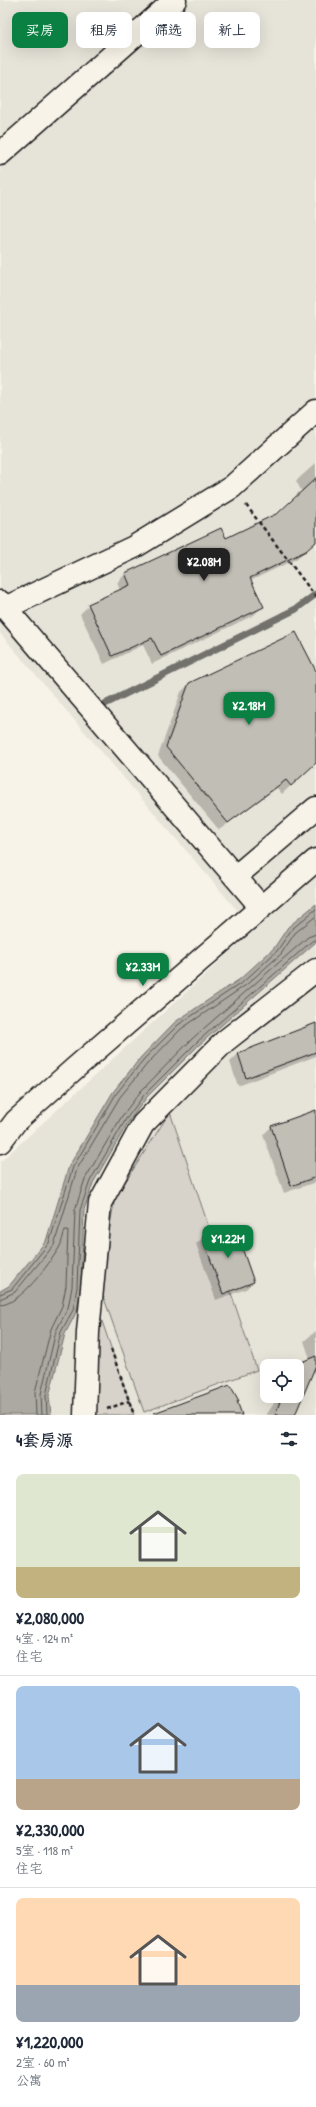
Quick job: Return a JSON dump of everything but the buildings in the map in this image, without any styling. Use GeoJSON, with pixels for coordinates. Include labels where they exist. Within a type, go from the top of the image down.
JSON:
{"type":"FeatureCollection","features":[{"type":"Feature","properties":{"kind":"street"},"geometry":{"type":"LineString","coordinates":[[0,154],[175,0]]}},
{"type":"Feature","properties":{"kind":"street"},"geometry":{"type":"LineString","coordinates":[[261,907],[2,605],[134,547],[232,487],[316,411]]}},
{"type":"Feature","properties":{"kind":"street"},"geometry":{"type":"LineString","coordinates":[[235,877],[316,808]]}},
{"type":"Feature","properties":{"kind":"street"},"geometry":{"type":"LineString","coordinates":[[0,1142],[16,1121],[316,860]]}},
{"type":"Feature","properties":{"kind":"street"},"geometry":{"type":"LineString","coordinates":[[85,1415],[88,1332],[100,1203],[143,1124],[225,1042],[316,970]]}},
{"type":"Feature","properties":{"kind":"path"},"geometry":{"type":"LineString","coordinates":[[232,487],[316,597]]}},
{"type":"Feature","properties":{"kind":"path"},"geometry":{"type":"LineString","coordinates":[[109,1343],[134,1415]]}},
{"type":"Feature","properties":{"kind":"shaded area"},"geometry":{"type":"Polygon","coordinates":[[[0,0],[316,0],[316,1415],[0,1415],[0,1162],[254,930],[0,633],[0,0]]]}},
{"type":"Feature","properties":{"kind":"shaded area"},"geometry":{"type":"Polygon","coordinates":[[[170,1112],[257,1370],[144,1412],[99,1284],[115,1198],[170,1112]]]}},
{"type":"Feature","properties":{"kind":"shaded area"},"geometry":{"type":"Polygon","coordinates":[[[92,1292],[134,1415],[85,1415],[92,1292]]]}},
{"type":"Feature","properties":{"kind":"water"},"geometry":{"type":"Polygon","coordinates":[[[316,904],[316,942],[199,1045],[147,1097],[129,1121],[93,1183],[84,1210],[81,1288],[77,1311],[65,1334],[49,1396],[51,1415],[0,1415],[0,1291],[9,1286],[46,1241],[69,1166],[113,1092],[141,1057],[175,1022],[240,979],[274,948],[288,927],[316,904]]]}},
{"type":"Feature","properties":{"kind":"waterway"},"geometry":{"type":"LineString","coordinates":[[101,706],[296,609],[316,594]]}}]}
